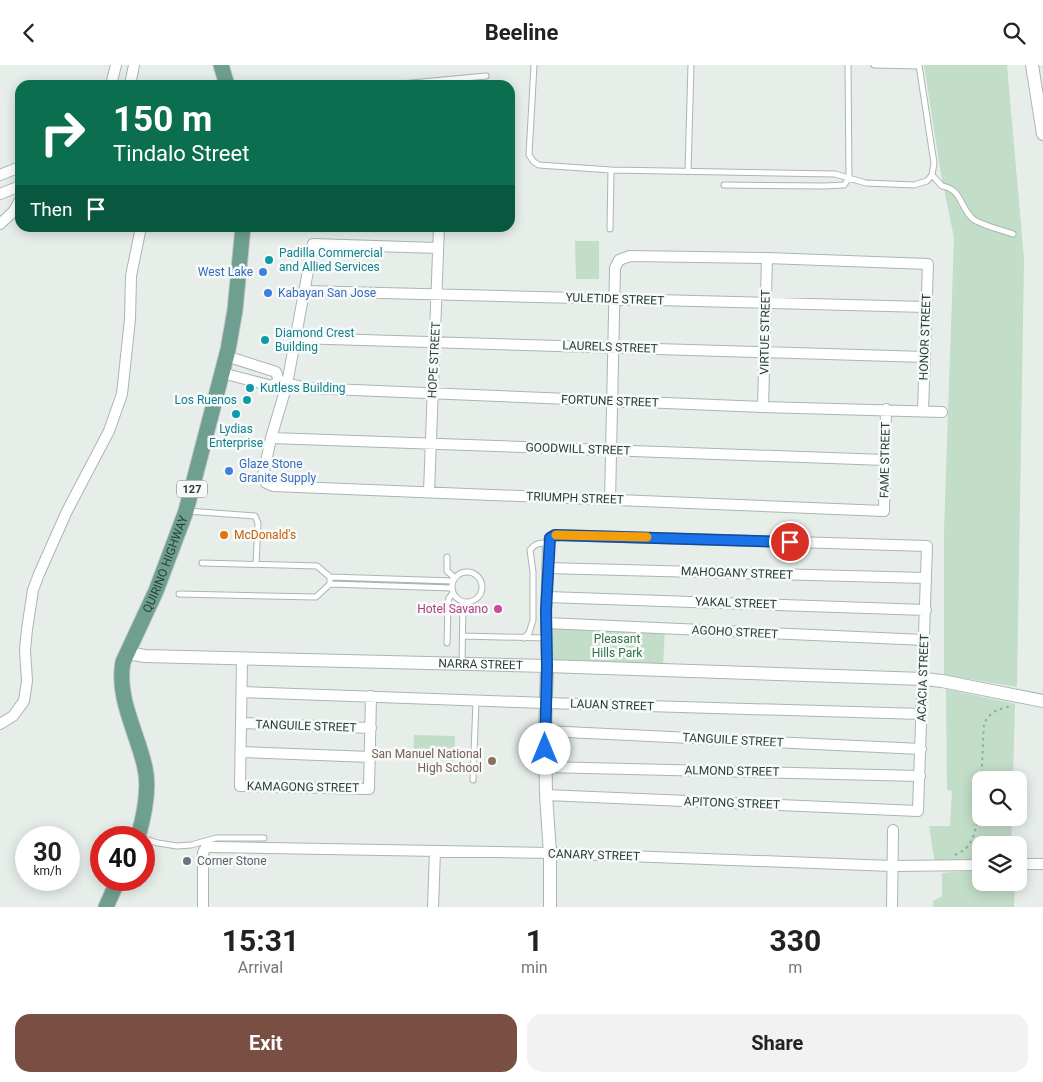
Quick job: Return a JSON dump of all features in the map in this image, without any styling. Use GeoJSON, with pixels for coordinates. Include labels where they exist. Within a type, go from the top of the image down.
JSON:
{"type":"FeatureCollection","features":[{"type":"Feature","properties":{"kind":"main road"},"geometry":{"type":"LineString","coordinates":[[221,65],[226,80]]}},
{"type":"Feature","properties":{"kind":"main road","name":"QUIRINO HIGHWAY"},"geometry":{"type":"LineString","coordinates":[[142,826],[144,816],[146,770],[124,696],[122,669],[127,653],[156,591],[186,511],[226,357],[235,310],[243,232]]}},
{"type":"Feature","properties":{"kind":"main road"},"geometry":{"type":"LineString","coordinates":[[106,907],[113,891]]}},
{"type":"Feature","properties":{"kind":"street"},"geometry":{"type":"LineString","coordinates":[[112,80],[116,65]]}},
{"type":"Feature","properties":{"kind":"street"},"geometry":{"type":"LineString","coordinates":[[131,80],[134,65]]}},
{"type":"Feature","properties":{"kind":"street"},"geometry":{"type":"LineString","coordinates":[[1032,65],[1040,97],[1043,134]]}},
{"type":"Feature","properties":{"kind":"street"},"geometry":{"type":"LineString","coordinates":[[0,175],[15,170]]}},
{"type":"Feature","properties":{"kind":"street"},"geometry":{"type":"LineString","coordinates":[[0,194],[15,188]]}},
{"type":"Feature","properties":{"kind":"street"},"geometry":{"type":"LineString","coordinates":[[0,224],[15,209]]}},
{"type":"Feature","properties":{"kind":"street"},"geometry":{"type":"LineString","coordinates":[[0,724],[13,716],[24,701],[27,681],[25,650],[33,590],[67,511],[109,431],[122,394],[130,319],[131,276],[140,232]]}},
{"type":"Feature","properties":{"kind":"street","name":"HOPE STREET"},"geometry":{"type":"LineString","coordinates":[[429,492],[438,232]]}},
{"type":"Feature","properties":{"kind":"street"},"geometry":{"type":"LineString","coordinates":[[271,438],[283,383],[296,338],[313,244],[438,248]]}},
{"type":"Feature","properties":{"kind":"street"},"geometry":{"type":"LineString","coordinates":[[610,500],[615,268],[619,260],[630,256],[767,258]]}},
{"type":"Feature","properties":{"kind":"street","name":"HONOR STREET"},"geometry":{"type":"LineString","coordinates":[[767,258],[928,264],[923,411]]}},
{"type":"Feature","properties":{"kind":"street","name":"VIRTUE STREET"},"geometry":{"type":"LineString","coordinates":[[763,407],[767,258]]}},
{"type":"Feature","properties":{"kind":"street","name":"YULETIDE STREET"},"geometry":{"type":"LineString","coordinates":[[304,291],[926,307]]}},
{"type":"Feature","properties":{"kind":"street","name":"LAURELS STREET"},"geometry":{"type":"LineString","coordinates":[[296,338],[925,357]]}},
{"type":"Feature","properties":{"kind":"street","name":"FORTUNE STREET"},"geometry":{"type":"LineString","coordinates":[[226,357],[276,371],[283,383]]}},
{"type":"Feature","properties":{"kind":"street","name":"FORTUNE STREET"},"geometry":{"type":"LineString","coordinates":[[222,373],[272,386],[283,383],[306,388],[763,407],[942,411]]}},
{"type":"Feature","properties":{"kind":"street","name":"FAME STREET"},"geometry":{"type":"LineString","coordinates":[[884,511],[886,409]]}},
{"type":"Feature","properties":{"kind":"street","name":"GOODWILL STREET"},"geometry":{"type":"LineString","coordinates":[[271,438],[885,460]]}},
{"type":"Feature","properties":{"kind":"street","name":"TRIUMPH STREET"},"geometry":{"type":"LineString","coordinates":[[271,438],[263,476],[266,483],[273,486],[884,511]]}},
{"type":"Feature","properties":{"kind":"street"},"geometry":{"type":"LineString","coordinates":[[550,907],[550,853],[546,795],[545,731],[546,623],[551,539]]}},
{"type":"Feature","properties":{"kind":"street","name":"ACACIA STREET"},"geometry":{"type":"LineString","coordinates":[[551,539],[927,545],[924,679],[918,811]]}},
{"type":"Feature","properties":{"kind":"street","name":"MAHOGANY STREET"},"geometry":{"type":"LineString","coordinates":[[548,568],[926,578]]}},
{"type":"Feature","properties":{"kind":"street","name":"YAKAL STREET"},"geometry":{"type":"LineString","coordinates":[[547,597],[926,610]]}},
{"type":"Feature","properties":{"kind":"street","name":"AGOHO STREET"},"geometry":{"type":"LineString","coordinates":[[546,623],[925,640]]}},
{"type":"Feature","properties":{"kind":"street","name":"NARRA STREET"},"geometry":{"type":"LineString","coordinates":[[127,653],[144,656],[547,666],[924,679],[1043,701]]}},
{"type":"Feature","properties":{"kind":"street","name":"KAMAGONG STREET"},"geometry":{"type":"LineString","coordinates":[[242,659],[240,786],[369,789],[371,696]]}},
{"type":"Feature","properties":{"kind":"street","name":"LAUAN STREET"},"geometry":{"type":"LineString","coordinates":[[242,692],[922,714]]}},
{"type":"Feature","properties":{"kind":"street","name":"TANGUILE STREET"},"geometry":{"type":"LineString","coordinates":[[241,723],[371,728]]}},
{"type":"Feature","properties":{"kind":"street","name":"TANGUILE STREET"},"geometry":{"type":"LineString","coordinates":[[545,731],[921,749]]}},
{"type":"Feature","properties":{"kind":"street"},"geometry":{"type":"LineString","coordinates":[[241,751],[370,757]]}},
{"type":"Feature","properties":{"kind":"street","name":"ALMOND STREET"},"geometry":{"type":"LineString","coordinates":[[545,767],[920,775]]}},
{"type":"Feature","properties":{"kind":"street","name":"APITONG STREET"},"geometry":{"type":"LineString","coordinates":[[546,795],[918,811]]}},
{"type":"Feature","properties":{"kind":"street"},"geometry":{"type":"LineString","coordinates":[[892,907],[893,831]]}},
{"type":"Feature","properties":{"kind":"street","name":"CANARY STREET"},"geometry":{"type":"LineString","coordinates":[[203,907],[204,853],[206,847],[550,853],[892,866],[972,865]]}},
{"type":"Feature","properties":{"kind":"street"},"geometry":{"type":"LineString","coordinates":[[433,907],[435,851]]}},
{"type":"Feature","properties":{"kind":"street"},"geometry":{"type":"LineString","coordinates":[[1027,864],[1043,864]]}},
{"type":"Feature","properties":{"kind":"lane"},"geometry":{"type":"LineString","coordinates":[[534,65],[529,155],[539,165],[611,169],[835,174],[866,183],[914,185],[927,181],[932,175],[934,163],[919,66],[874,65]]}},
{"type":"Feature","properties":{"kind":"lane"},"geometry":{"type":"LineString","coordinates":[[688,171],[691,65]]}},
{"type":"Feature","properties":{"kind":"lane"},"geometry":{"type":"LineString","coordinates":[[724,185],[825,187],[844,185],[848,178],[848,65]]}},
{"type":"Feature","properties":{"kind":"lane"},"geometry":{"type":"LineString","coordinates":[[443,80],[486,76]]}},
{"type":"Feature","properties":{"kind":"lane"},"geometry":{"type":"LineString","coordinates":[[610,229],[611,169]]}},
{"type":"Feature","properties":{"kind":"lane"},"geometry":{"type":"LineString","coordinates":[[932,175],[942,186],[949,187],[955,192],[973,220],[1013,234]]}},
{"type":"Feature","properties":{"kind":"lane"},"geometry":{"type":"LineString","coordinates":[[186,511],[255,516],[258,523],[256,564]]}},
{"type":"Feature","properties":{"kind":"lane"},"geometry":{"type":"LineString","coordinates":[[524,638],[529,633],[533,620],[533,572],[530,550],[533,545],[551,539]]}},
{"type":"Feature","properties":{"kind":"lane"},"geometry":{"type":"LineString","coordinates":[[448,557],[447,571],[454,580]]}},
{"type":"Feature","properties":{"kind":"lane"},"geometry":{"type":"LineString","coordinates":[[202,563],[317,567],[330,577],[454,580]]}},
{"type":"Feature","properties":{"kind":"lane"},"geometry":{"type":"LineString","coordinates":[[469,572],[478,576],[482,584],[482,594],[479,598],[470,602],[463,602],[456,598],[453,591],[454,580],[459,575],[469,572]]}},
{"type":"Feature","properties":{"kind":"lane"},"geometry":{"type":"LineString","coordinates":[[330,577],[330,584]]}},
{"type":"Feature","properties":{"kind":"lane"},"geometry":{"type":"LineString","coordinates":[[179,594],[316,597],[330,584],[453,591]]}},
{"type":"Feature","properties":{"kind":"lane"},"geometry":{"type":"LineString","coordinates":[[447,643],[448,603],[453,591]]}},
{"type":"Feature","properties":{"kind":"lane"},"geometry":{"type":"LineString","coordinates":[[462,664],[463,602]]}},
{"type":"Feature","properties":{"kind":"lane"},"geometry":{"type":"LineString","coordinates":[[463,636],[547,638]]}},
{"type":"Feature","properties":{"kind":"lane"},"geometry":{"type":"LineString","coordinates":[[473,780],[476,700]]}},
{"type":"Feature","properties":{"kind":"lane"},"geometry":{"type":"LineString","coordinates":[[155,842],[178,846],[191,845],[212,838],[264,838]]}},
{"type":"Feature","properties":{"kind":"path"},"geometry":{"type":"LineString","coordinates":[[952,856],[965,849],[971,843],[974,835],[986,719],[994,712],[1010,706]]}},
{"type":"Feature","properties":{"kind":"green space"},"geometry":{"type":"Polygon","coordinates":[[[924,65],[1007,65],[1024,259],[1017,687],[944,675],[944,531],[954,238],[940,169],[924,65]]]}},
{"type":"Feature","properties":{"kind":"green space"},"geometry":{"type":"Polygon","coordinates":[[[575,241],[599,241],[599,279],[576,279],[575,241]]]}},
{"type":"Feature","properties":{"kind":"green space","name":"Pleasant Hills Park"},"geometry":{"type":"Polygon","coordinates":[[[549,623],[665,628],[663,668],[549,666],[549,623]]]}},
{"type":"Feature","properties":{"kind":"green space"},"geometry":{"type":"Polygon","coordinates":[[[946,689],[1015,704],[1013,771],[972,771],[972,826],[1012,826],[1011,836],[972,836],[972,862],[935,864],[929,826],[950,826],[952,791],[947,790],[946,689]]]}},
{"type":"Feature","properties":{"kind":"green space"},"geometry":{"type":"Polygon","coordinates":[[[414,735],[455,736],[454,761],[413,759],[414,735]]]}},
{"type":"Feature","properties":{"kind":"green space"},"geometry":{"type":"Polygon","coordinates":[[[972,871],[972,891],[1015,891],[1014,907],[933,907],[933,901],[942,896],[942,873],[972,871]]]}},
{"type":"Feature","properties":{"kind":"slow traffic"},"geometry":{"type":"LineString","coordinates":[[556,535],[647,537]]}},
{"type":"Feature","properties":{"kind":"place","name":"Padilla Commercial and Allied Services"},"geometry":{"type":"Point","coordinates":[269,260]}},
{"type":"Feature","properties":{"kind":"place","name":"West Lake"},"geometry":{"type":"Point","coordinates":[263,272]}},
{"type":"Feature","properties":{"kind":"place","name":"Kabayan San Jose"},"geometry":{"type":"Point","coordinates":[268,293]}},
{"type":"Feature","properties":{"kind":"place","name":"Diamond Crest Building"},"geometry":{"type":"Point","coordinates":[265,340]}},
{"type":"Feature","properties":{"kind":"place","name":"Kutless Building"},"geometry":{"type":"Point","coordinates":[250,388]}},
{"type":"Feature","properties":{"kind":"place","name":"Los Ruenos"},"geometry":{"type":"Point","coordinates":[247,400]}},
{"type":"Feature","properties":{"kind":"place","name":"Lydias Enterprise"},"geometry":{"type":"Point","coordinates":[236,414]}},
{"type":"Feature","properties":{"kind":"place","name":"Glaze Stone Granite Supply"},"geometry":{"type":"Point","coordinates":[229,471]}},
{"type":"Feature","properties":{"kind":"place","name":"McDonald's"},"geometry":{"type":"Point","coordinates":[224,535]}},
{"type":"Feature","properties":{"kind":"place","name":"Hotel Savano"},"geometry":{"type":"Point","coordinates":[498,609]}},
{"type":"Feature","properties":{"kind":"place","name":"San Manuel National High School"},"geometry":{"type":"Point","coordinates":[492,761]}},
{"type":"Feature","properties":{"kind":"place","name":"Corner Stone"},"geometry":{"type":"Point","coordinates":[187,861]}},
{"type":"Feature","properties":{"kind":"route"},"geometry":{"type":"LineString","coordinates":[[545,749],[546,610],[548,543],[550,538],[555,535],[790,542]]}}]}
